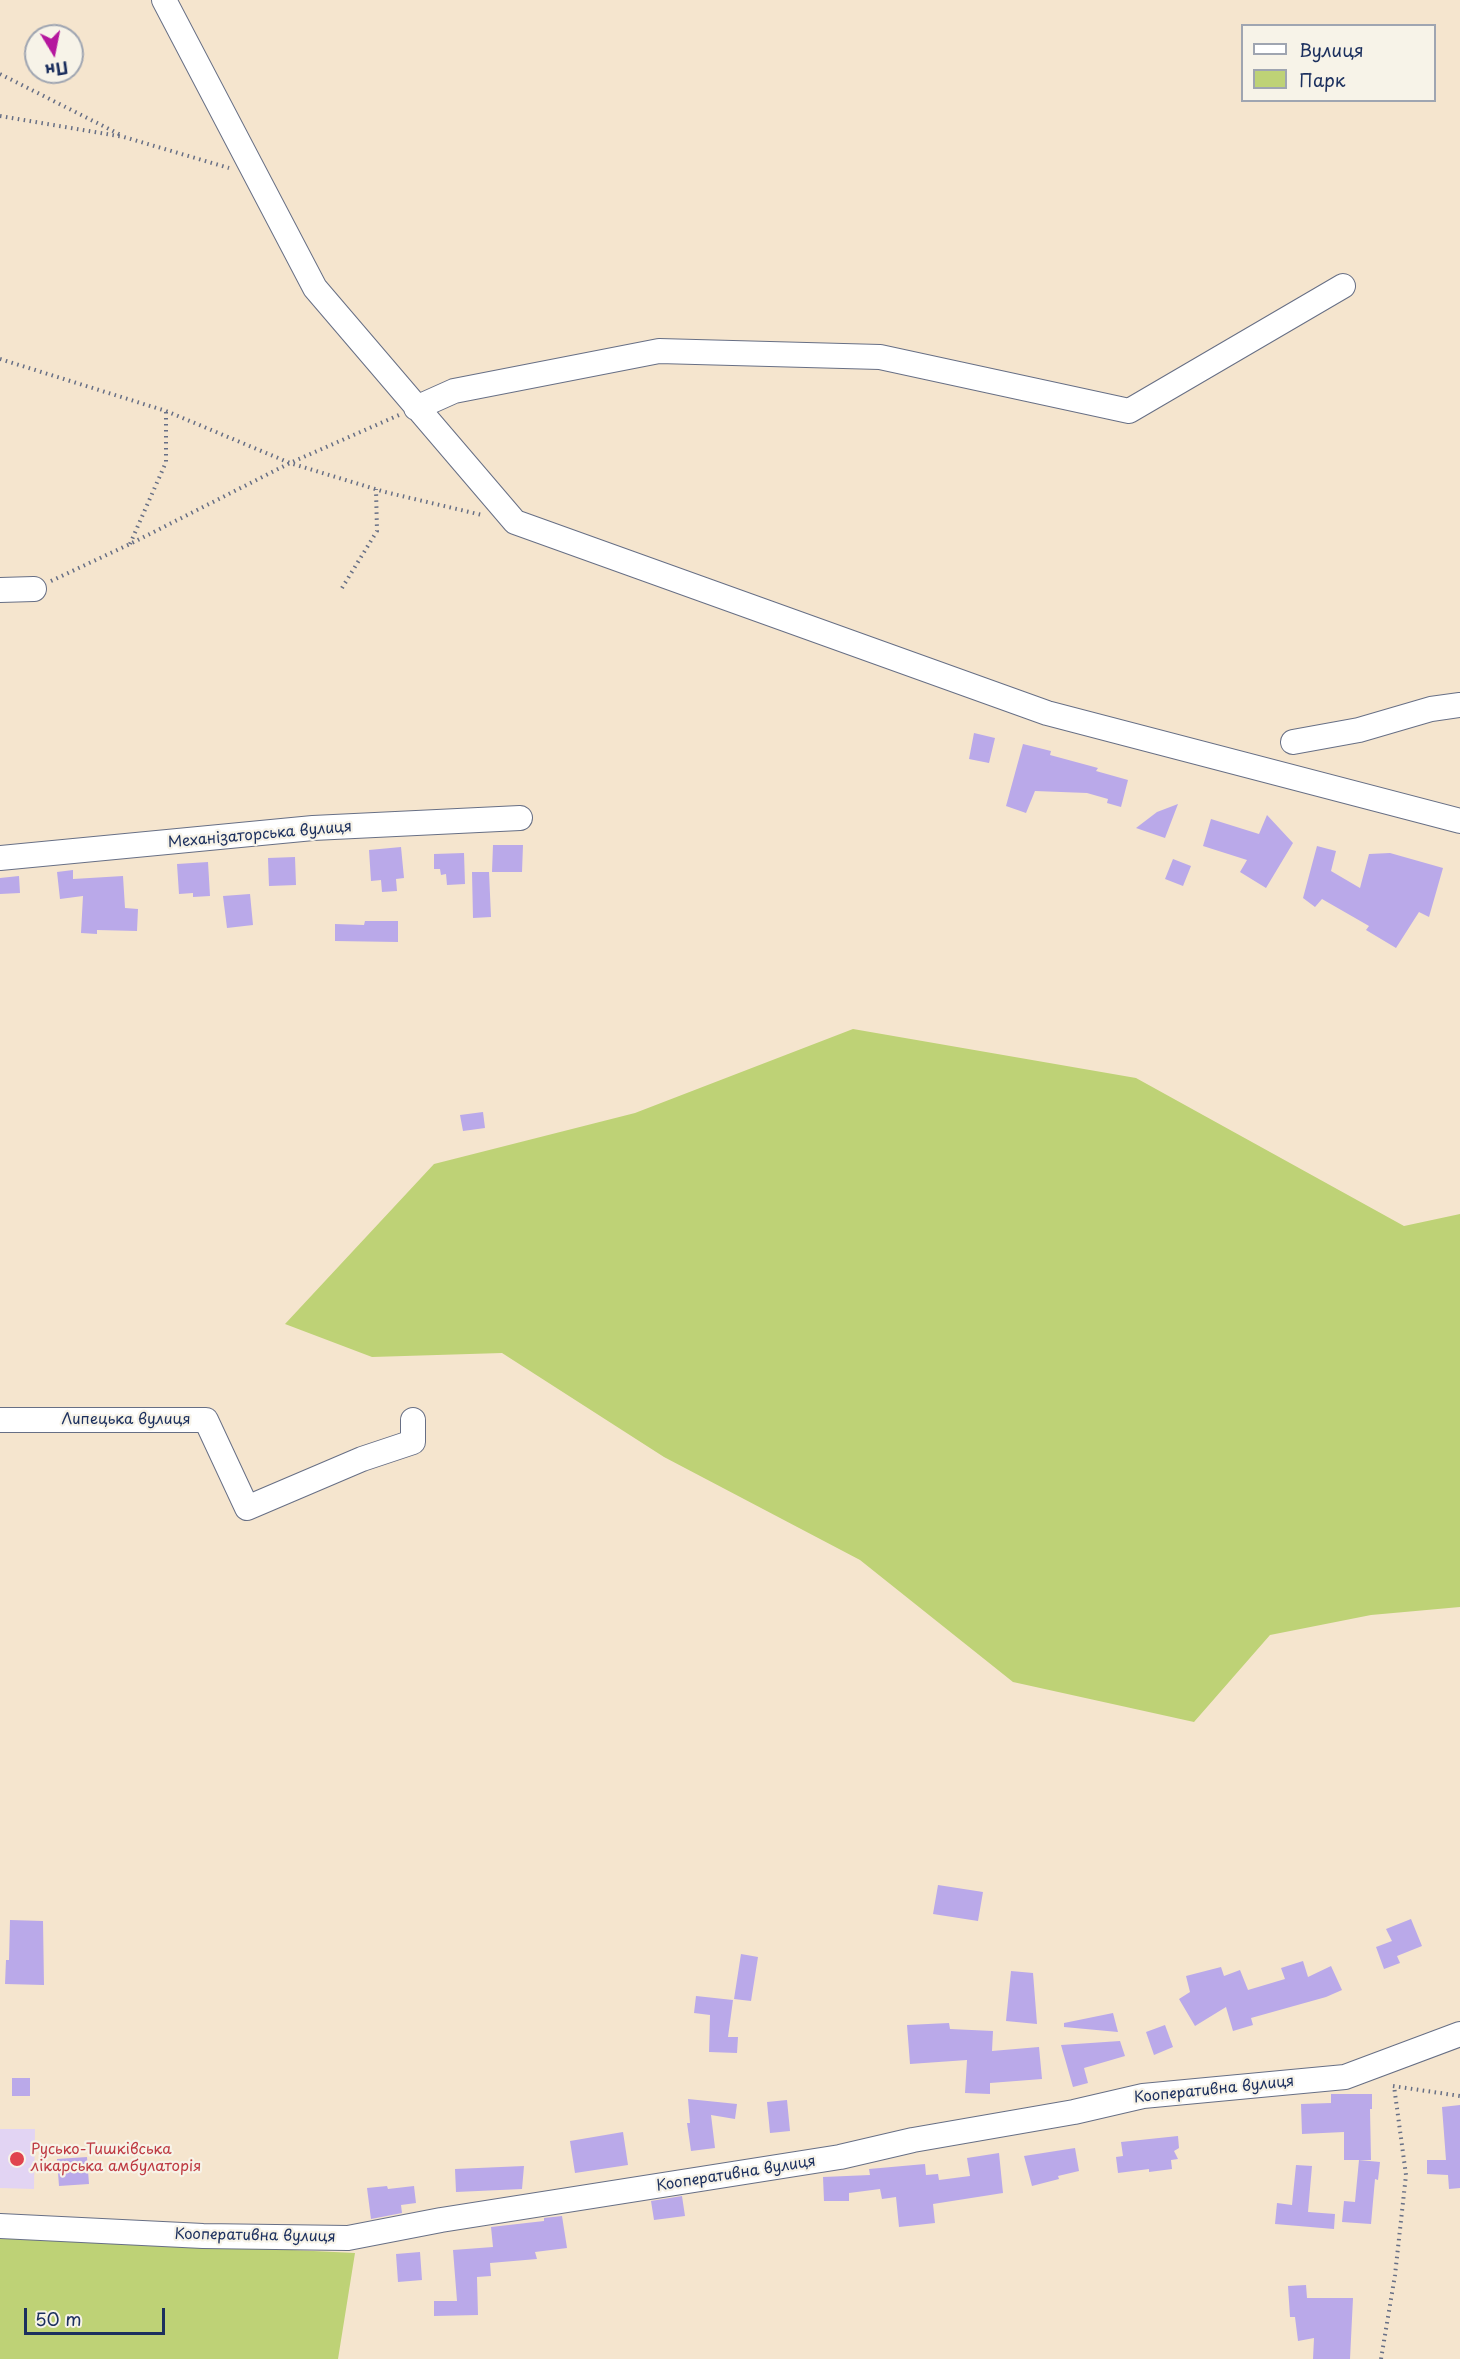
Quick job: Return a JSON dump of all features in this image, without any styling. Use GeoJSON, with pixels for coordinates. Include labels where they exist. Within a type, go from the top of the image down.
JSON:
{"type":"FeatureCollection","features":[{"type":"Feature","properties":{"kind":"street"},"geometry":{"type":"LineString","coordinates":[[164,0],[315,288],[515,522],[1047,713],[1460,821]]}},
{"type":"Feature","properties":{"kind":"street"},"geometry":{"type":"LineString","coordinates":[[416,408],[454,391],[659,351],[880,357],[1129,411],[1343,286]]}},
{"type":"Feature","properties":{"kind":"street"},"geometry":{"type":"LineString","coordinates":[[0,590],[34,589]]}},
{"type":"Feature","properties":{"kind":"street"},"geometry":{"type":"LineString","coordinates":[[1293,742],[1359,730],[1431,709],[1460,705]]}},
{"type":"Feature","properties":{"kind":"street","name":"Механізаторська вулиця"},"geometry":{"type":"LineString","coordinates":[[0,858],[314,828],[520,818]]}},
{"type":"Feature","properties":{"kind":"street","name":"Липецька вулиця"},"geometry":{"type":"LineString","coordinates":[[0,1420],[206,1420],[247,1508],[362,1459],[413,1442],[413,1420]]}},
{"type":"Feature","properties":{"kind":"street","name":"Кооперативна вулиця"},"geometry":{"type":"LineString","coordinates":[[0,2226],[203,2236],[348,2238],[441,2220],[840,2157],[913,2140],[1074,2112],[1143,2096],[1346,2077],[1460,2034]]}},
{"type":"Feature","properties":{"kind":"path"},"geometry":{"type":"LineString","coordinates":[[0,74],[124,137]]}},
{"type":"Feature","properties":{"kind":"path"},"geometry":{"type":"LineString","coordinates":[[0,116],[124,137],[256,176]]}},
{"type":"Feature","properties":{"kind":"path"},"geometry":{"type":"LineString","coordinates":[[0,359],[166,411],[290,463],[376,489],[515,522]]}},
{"type":"Feature","properties":{"kind":"path"},"geometry":{"type":"LineString","coordinates":[[34,589],[130,544],[290,463],[416,408]]}},
{"type":"Feature","properties":{"kind":"path"},"geometry":{"type":"LineString","coordinates":[[130,544],[166,462],[166,411]]}},
{"type":"Feature","properties":{"kind":"path"},"geometry":{"type":"LineString","coordinates":[[342,588],[376,531],[376,489]]}},
{"type":"Feature","properties":{"kind":"path"},"geometry":{"type":"LineString","coordinates":[[1384,2084],[1460,2096]]}},
{"type":"Feature","properties":{"kind":"path"},"geometry":{"type":"LineString","coordinates":[[1381,2359],[1395,2275],[1406,2175],[1394,2086]]}},
{"type":"Feature","properties":{"kind":"shaded area","name":"Русько-Тишківська лікарська амбулаторія"},"geometry":{"type":"Polygon","coordinates":[[[0,2129],[35,2129],[34,2189],[0,2188],[0,2129]]]}},
{"type":"Feature","properties":{"kind":"green space"},"geometry":{"type":"Polygon","coordinates":[[[853,1029],[1136,1078],[1404,1226],[1460,1214],[1460,1607],[1371,1615],[1270,1635],[1194,1722],[1013,1682],[860,1560],[664,1457],[502,1353],[372,1357],[285,1324],[434,1164],[635,1113],[853,1029]]]}},
{"type":"Feature","properties":{"kind":"green space"},"geometry":{"type":"Polygon","coordinates":[[[0,2236],[355,2253],[338,2359],[0,2359],[0,2236]]]}},
{"type":"Feature","properties":{"kind":"building"},"geometry":{"type":"Polygon","coordinates":[[[974,733],[995,738],[989,763],[969,759],[974,733]]]}},
{"type":"Feature","properties":{"kind":"building"},"geometry":{"type":"Polygon","coordinates":[[[1023,744],[1051,751],[1050,755],[1098,768],[1096,771],[1128,780],[1121,807],[1107,803],[1108,799],[1087,793],[1035,791],[1026,813],[1006,806],[1023,744]]]}},
{"type":"Feature","properties":{"kind":"building"},"geometry":{"type":"Polygon","coordinates":[[[1178,804],[1165,838],[1136,828],[1157,812],[1178,804]]]}},
{"type":"Feature","properties":{"kind":"building"},"geometry":{"type":"Polygon","coordinates":[[[1267,815],[1293,843],[1266,888],[1240,872],[1247,860],[1203,846],[1211,819],[1259,834],[1267,815]]]}},
{"type":"Feature","properties":{"kind":"building"},"geometry":{"type":"Polygon","coordinates":[[[493,845],[523,845],[522,872],[492,872],[493,845]]]}},
{"type":"Feature","properties":{"kind":"building"},"geometry":{"type":"Polygon","coordinates":[[[1317,846],[1336,851],[1331,871],[1360,888],[1369,854],[1390,853],[1443,868],[1429,917],[1419,912],[1396,948],[1366,930],[1369,926],[1322,899],[1315,907],[1303,898],[1317,846]]]}},
{"type":"Feature","properties":{"kind":"building"},"geometry":{"type":"Polygon","coordinates":[[[401,847],[404,878],[396,879],[397,891],[382,892],[381,880],[371,881],[369,850],[401,847]]]}},
{"type":"Feature","properties":{"kind":"building"},"geometry":{"type":"Polygon","coordinates":[[[464,853],[465,884],[447,885],[446,874],[441,875],[440,869],[434,869],[434,854],[464,853]]]}},
{"type":"Feature","properties":{"kind":"building"},"geometry":{"type":"Polygon","coordinates":[[[295,857],[296,885],[269,886],[268,858],[295,857]]]}},
{"type":"Feature","properties":{"kind":"building"},"geometry":{"type":"Polygon","coordinates":[[[1173,859],[1191,866],[1183,886],[1165,879],[1173,859]]]}},
{"type":"Feature","properties":{"kind":"building"},"geometry":{"type":"Polygon","coordinates":[[[208,862],[210,896],[193,897],[193,893],[179,894],[177,864],[208,862]]]}},
{"type":"Feature","properties":{"kind":"building"},"geometry":{"type":"Polygon","coordinates":[[[73,870],[73,879],[123,876],[125,908],[138,909],[137,931],[97,930],[97,934],[81,933],[83,896],[60,899],[57,872],[73,870]]]}},
{"type":"Feature","properties":{"kind":"building"},"geometry":{"type":"Polygon","coordinates":[[[472,872],[489,872],[491,917],[473,918],[472,872]]]}},
{"type":"Feature","properties":{"kind":"building"},"geometry":{"type":"Polygon","coordinates":[[[19,876],[20,893],[0,894],[0,878],[19,876]]]}},
{"type":"Feature","properties":{"kind":"building"},"geometry":{"type":"Polygon","coordinates":[[[250,894],[253,925],[227,928],[223,896],[250,894]]]}},
{"type":"Feature","properties":{"kind":"building"},"geometry":{"type":"Polygon","coordinates":[[[365,921],[398,921],[398,942],[335,941],[335,924],[364,925],[365,921]]]}},
{"type":"Feature","properties":{"kind":"building"},"geometry":{"type":"Polygon","coordinates":[[[483,1112],[485,1128],[463,1131],[460,1115],[483,1112]]]}},
{"type":"Feature","properties":{"kind":"building"},"geometry":{"type":"Polygon","coordinates":[[[938,1885],[983,1892],[978,1921],[933,1914],[938,1885]]]}},
{"type":"Feature","properties":{"kind":"building"},"geometry":{"type":"Polygon","coordinates":[[[1411,1919],[1422,1946],[1397,1956],[1400,1963],[1384,1969],[1376,1947],[1392,1941],[1386,1929],[1411,1919]]]}},
{"type":"Feature","properties":{"kind":"building"},"geometry":{"type":"Polygon","coordinates":[[[10,1920],[43,1921],[44,1985],[5,1984],[6,1960],[9,1960],[10,1920]]]}},
{"type":"Feature","properties":{"kind":"building"},"geometry":{"type":"Polygon","coordinates":[[[741,1954],[758,1957],[751,2001],[734,1999],[741,1954]]]}},
{"type":"Feature","properties":{"kind":"building"},"geometry":{"type":"Polygon","coordinates":[[[1303,1961],[1308,1977],[1331,1966],[1342,1990],[1326,1997],[1251,2018],[1253,2025],[1233,2031],[1226,2007],[1195,2026],[1179,1999],[1190,1992],[1186,1976],[1221,1967],[1224,1976],[1240,1970],[1248,1990],[1285,1979],[1281,1968],[1303,1961]]]}},
{"type":"Feature","properties":{"kind":"building"},"geometry":{"type":"Polygon","coordinates":[[[1011,1971],[1033,1973],[1037,2024],[1006,2021],[1011,1971]]]}},
{"type":"Feature","properties":{"kind":"building"},"geometry":{"type":"Polygon","coordinates":[[[696,1996],[733,2000],[728,2037],[738,2037],[737,2053],[709,2052],[710,2015],[694,2013],[696,1996]]]}},
{"type":"Feature","properties":{"kind":"building"},"geometry":{"type":"Polygon","coordinates":[[[1113,2013],[1118,2032],[1064,2027],[1064,2023],[1113,2013]]]}},
{"type":"Feature","properties":{"kind":"building"},"geometry":{"type":"Polygon","coordinates":[[[949,2023],[950,2029],[993,2031],[992,2051],[1039,2047],[1042,2079],[990,2083],[990,2094],[965,2093],[967,2060],[910,2064],[907,2025],[949,2023]]]}},
{"type":"Feature","properties":{"kind":"building"},"geometry":{"type":"Polygon","coordinates":[[[1165,2025],[1173,2047],[1154,2055],[1146,2032],[1165,2025]]]}},
{"type":"Feature","properties":{"kind":"building"},"geometry":{"type":"Polygon","coordinates":[[[1120,2041],[1125,2056],[1084,2068],[1088,2083],[1073,2087],[1061,2045],[1120,2041]]]}},
{"type":"Feature","properties":{"kind":"building"},"geometry":{"type":"Polygon","coordinates":[[[12,2078],[30,2078],[30,2096],[12,2096],[12,2078]]]}},
{"type":"Feature","properties":{"kind":"building"},"geometry":{"type":"Polygon","coordinates":[[[1331,2094],[1372,2094],[1371,2160],[1344,2160],[1344,2132],[1302,2134],[1301,2104],[1331,2103],[1331,2094]]]}},
{"type":"Feature","properties":{"kind":"building"},"geometry":{"type":"Polygon","coordinates":[[[688,2099],[737,2104],[735,2119],[711,2115],[715,2148],[691,2151],[687,2123],[690,2123],[688,2099]]]}},
{"type":"Feature","properties":{"kind":"building"},"geometry":{"type":"Polygon","coordinates":[[[787,2100],[790,2131],[770,2133],[767,2102],[787,2100]]]}},
{"type":"Feature","properties":{"kind":"building"},"geometry":{"type":"Polygon","coordinates":[[[1460,2105],[1460,2188],[1449,2189],[1448,2175],[1427,2174],[1427,2160],[1446,2160],[1442,2107],[1460,2105]]]}},
{"type":"Feature","properties":{"kind":"building"},"geometry":{"type":"Polygon","coordinates":[[[623,2132],[628,2165],[575,2173],[570,2141],[623,2132]]]}},
{"type":"Feature","properties":{"kind":"building"},"geometry":{"type":"Polygon","coordinates":[[[1178,2136],[1179,2148],[1174,2151],[1178,2159],[1171,2160],[1172,2169],[1118,2173],[1116,2157],[1123,2156],[1121,2142],[1178,2136]]]}},
{"type":"Feature","properties":{"kind":"building"},"geometry":{"type":"Polygon","coordinates":[[[1075,2148],[1079,2171],[1032,2186],[1024,2156],[1075,2148]]]}},
{"type":"Feature","properties":{"kind":"building"},"geometry":{"type":"Polygon","coordinates":[[[999,2153],[1003,2193],[933,2204],[935,2223],[899,2227],[896,2197],[882,2199],[880,2189],[849,2193],[849,2201],[824,2201],[823,2177],[870,2175],[869,2169],[925,2164],[926,2175],[938,2174],[939,2180],[970,2176],[967,2158],[999,2153]]]}},
{"type":"Feature","properties":{"kind":"building"},"geometry":{"type":"Polygon","coordinates":[[[87,2157],[89,2184],[59,2186],[57,2159],[87,2157]]]}},
{"type":"Feature","properties":{"kind":"building"},"geometry":{"type":"Polygon","coordinates":[[[1359,2160],[1380,2162],[1378,2180],[1375,2179],[1371,2224],[1342,2222],[1344,2201],[1355,2202],[1359,2160]]]}},
{"type":"Feature","properties":{"kind":"building"},"geometry":{"type":"Polygon","coordinates":[[[1296,2165],[1312,2166],[1308,2212],[1335,2214],[1334,2229],[1275,2224],[1277,2203],[1292,2205],[1296,2165]]]}},
{"type":"Feature","properties":{"kind":"building"},"geometry":{"type":"Polygon","coordinates":[[[524,2166],[522,2189],[456,2192],[455,2169],[524,2166]]]}},
{"type":"Feature","properties":{"kind":"building"},"geometry":{"type":"Polygon","coordinates":[[[387,2186],[388,2189],[414,2186],[416,2203],[401,2205],[402,2213],[371,2219],[367,2188],[387,2186]]]}},
{"type":"Feature","properties":{"kind":"building"},"geometry":{"type":"Polygon","coordinates":[[[682,2196],[685,2216],[654,2220],[651,2201],[682,2196]]]}},
{"type":"Feature","properties":{"kind":"building"},"geometry":{"type":"Polygon","coordinates":[[[562,2216],[567,2248],[535,2252],[537,2259],[490,2263],[491,2276],[477,2277],[478,2315],[434,2316],[434,2301],[457,2301],[453,2250],[493,2247],[491,2227],[544,2221],[544,2218],[562,2216]]]}},
{"type":"Feature","properties":{"kind":"building"},"geometry":{"type":"Polygon","coordinates":[[[420,2252],[422,2280],[398,2282],[396,2254],[420,2252]]]}},
{"type":"Feature","properties":{"kind":"building"},"geometry":{"type":"Polygon","coordinates":[[[1306,2285],[1307,2298],[1353,2298],[1350,2359],[1313,2359],[1314,2338],[1298,2341],[1295,2317],[1290,2317],[1288,2286],[1306,2285]]]}},
{"type":"Feature","properties":{"kind":"place","name":"Русько-Тишківська лікарська амбулаторія"},"geometry":{"type":"Point","coordinates":[17,2159]}}]}
